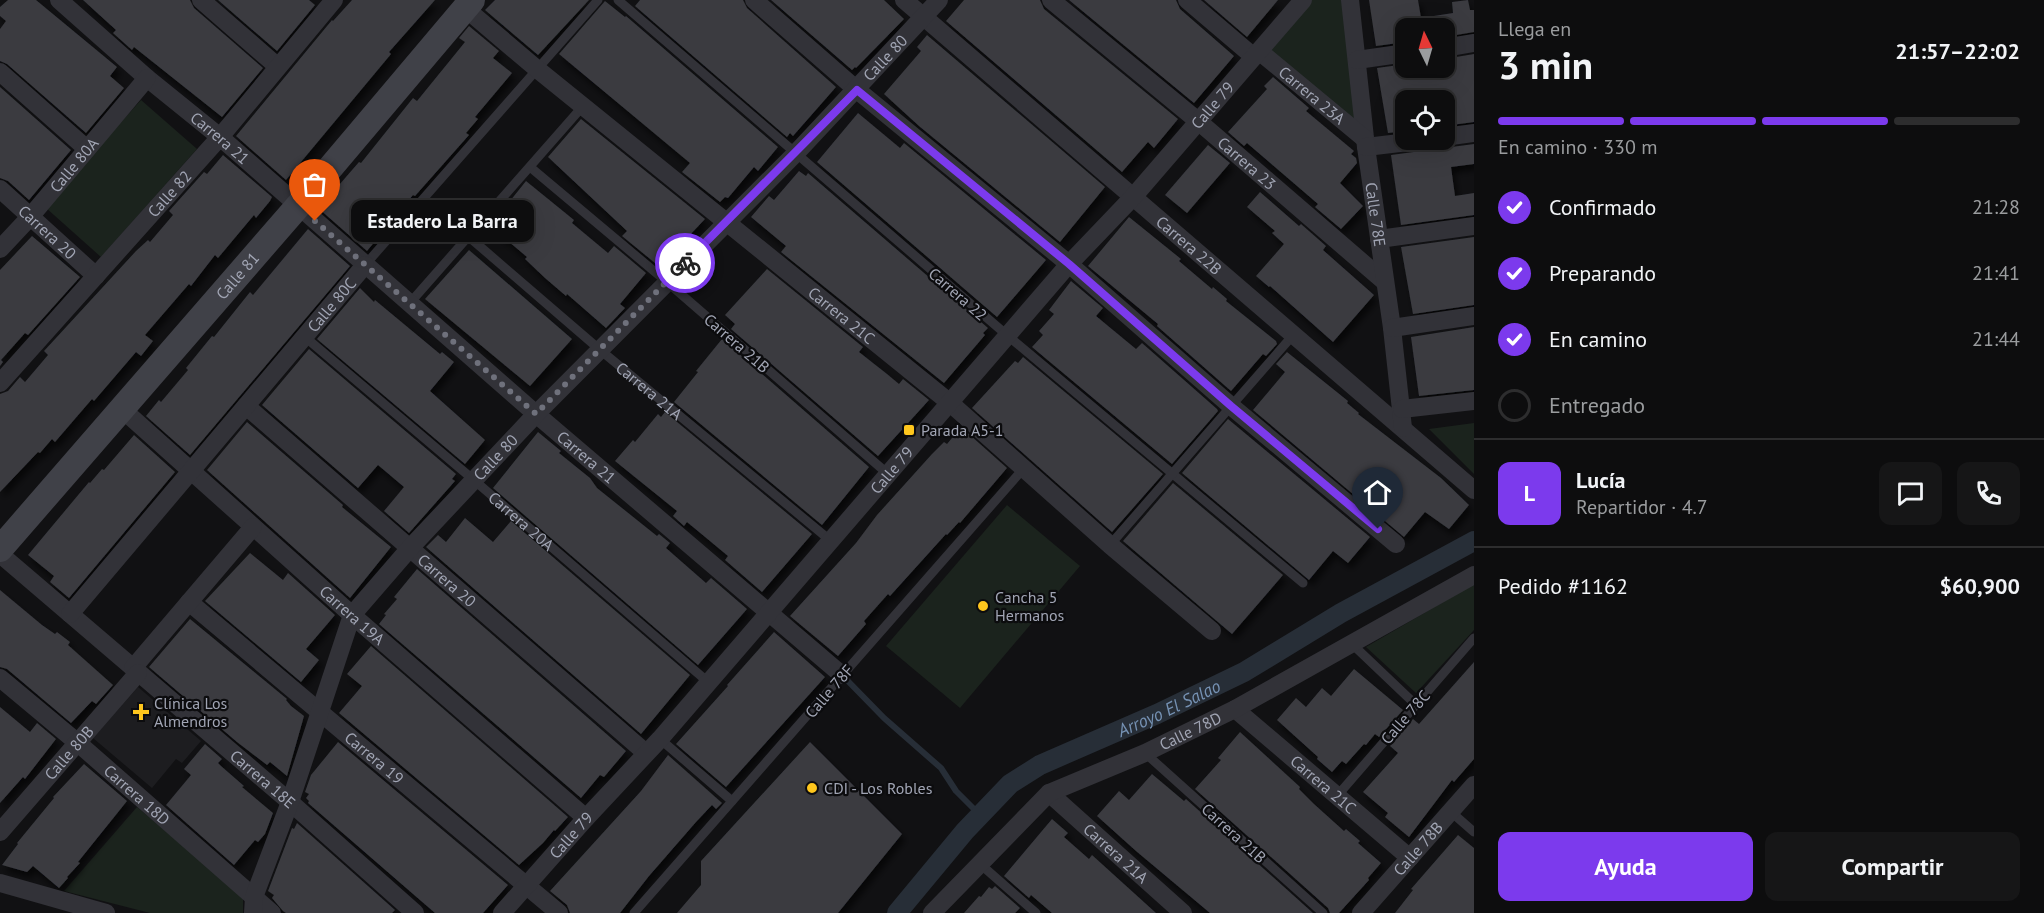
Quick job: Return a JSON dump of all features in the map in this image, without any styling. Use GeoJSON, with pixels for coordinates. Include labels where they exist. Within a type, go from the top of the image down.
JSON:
{"type":"FeatureCollection","features":[{"type":"Feature","properties":{"kind":"street","name":"Carrera 21"},"geometry":{"type":"LineString","coordinates":[[59,0],[147,78],[220,137],[536,414],[842,675]]}},
{"type":"Feature","properties":{"kind":"street"},"geometry":{"type":"LineString","coordinates":[[201,0],[277,66]]}},
{"type":"Feature","properties":{"kind":"street","name":"Calle 82"},"geometry":{"type":"LineString","coordinates":[[0,383],[220,137],[334,0]]}},
{"type":"Feature","properties":{"kind":"street"},"geometry":{"type":"LineString","coordinates":[[754,0],[857,90],[1069,264],[1231,406],[1396,544]]}},
{"type":"Feature","properties":{"kind":"street","name":"Carrera 22B"},"geometry":{"type":"LineString","coordinates":[[904,0],[1474,490]]}},
{"type":"Feature","properties":{"kind":"street","name":"Calle 80"},"geometry":{"type":"LineString","coordinates":[[253,905],[352,615],[410,548],[536,414],[796,153],[939,0]]}},
{"type":"Feature","properties":{"kind":"street","name":"Carrera 23"},"geometry":{"type":"LineString","coordinates":[[1051,0],[1198,121],[1385,282]]}},
{"type":"Feature","properties":{"kind":"street","name":"Carrera 23A"},"geometry":{"type":"LineString","coordinates":[[1187,0],[1365,143]]}},
{"type":"Feature","properties":{"kind":"street","name":"Calle 79"},"geometry":{"type":"LineString","coordinates":[[502,913],[660,739],[1069,264],[1134,196],[1303,0]]}},
{"type":"Feature","properties":{"kind":"street","name":"Calle 78E"},"geometry":{"type":"LineString","coordinates":[[1350,0],[1365,143],[1392,328],[1403,428]]}},
{"type":"Feature","properties":{"kind":"street","name":"Carrera 21C"},"geometry":{"type":"LineString","coordinates":[[469,2],[537,69],[950,402],[1110,545],[1212,631]]}},
{"type":"Feature","properties":{"kind":"street","name":"Calle 81"},"geometry":{"type":"LineString","coordinates":[[0,549],[298,206],[469,2]]}},
{"type":"Feature","properties":{"kind":"street"},"geometry":{"type":"LineString","coordinates":[[1455,46],[1474,43]]}},
{"type":"Feature","properties":{"kind":"street"},"geometry":{"type":"LineString","coordinates":[[1357,60],[1395,55]]}},
{"type":"Feature","properties":{"kind":"street"},"geometry":{"type":"LineString","coordinates":[[0,72],[87,149]]}},
{"type":"Feature","properties":{"kind":"street","name":"Calle 80A"},"geometry":{"type":"LineString","coordinates":[[0,249],[30,217],[147,78]]}},
{"type":"Feature","properties":{"kind":"street"},"geometry":{"type":"LineString","coordinates":[[1455,136],[1474,133]]}},
{"type":"Feature","properties":{"kind":"street"},"geometry":{"type":"LineString","coordinates":[[1365,143],[1395,142]]}},
{"type":"Feature","properties":{"kind":"street","name":"Carrera 20"},"geometry":{"type":"LineString","coordinates":[[0,189],[96,276]]}},
{"type":"Feature","properties":{"kind":"street"},"geometry":{"type":"LineString","coordinates":[[1379,239],[1474,226]]}},
{"type":"Feature","properties":{"kind":"street","name":"Calle 80C"},"geometry":{"type":"LineString","coordinates":[[70,614],[365,265]]}},
{"type":"Feature","properties":{"kind":"street"},"geometry":{"type":"LineString","coordinates":[[1392,328],[1474,316]]}},
{"type":"Feature","properties":{"kind":"street"},"geometry":{"type":"LineString","coordinates":[[1402,409],[1474,401]]}},
{"type":"Feature","properties":{"kind":"street","name":"Carrera 20"},"geometry":{"type":"LineString","coordinates":[[246,406],[646,753]]}},
{"type":"Feature","properties":{"kind":"street","name":"Carrera 19A"},"geometry":{"type":"LineString","coordinates":[[122,409],[352,615],[586,818]]}},
{"type":"Feature","properties":{"kind":"street","name":"Calle 80B"},"geometry":{"type":"LineString","coordinates":[[0,832],[78,743],[189,602],[253,527]]}},
{"type":"Feature","properties":{"kind":"street","name":"Carrera 18E"},"geometry":{"type":"LineString","coordinates":[[0,554],[290,802],[415,913]]}},
{"type":"Feature","properties":{"kind":"street","name":"Calle 78D"},"geometry":{"type":"LineString","coordinates":[[932,913],[1048,793],[1145,753],[1235,709],[1474,575]]}},
{"type":"Feature","properties":{"kind":"street","name":"Carrera 19"},"geometry":{"type":"LineString","coordinates":[[189,602],[559,913]]}},
{"type":"Feature","properties":{"kind":"street","name":"Carrera 18D"},"geometry":{"type":"LineString","coordinates":[[4,688],[78,743],[253,905],[272,913]]}},
{"type":"Feature","properties":{"kind":"street","name":"Carrera 21C"},"geometry":{"type":"LineString","coordinates":[[1235,709],[1410,858]]}},
{"type":"Feature","properties":{"kind":"street","name":"Calle 78B"},"geometry":{"type":"LineString","coordinates":[[1361,913],[1474,784]]}},
{"type":"Feature","properties":{"kind":"street","name":"Carrera 21A"},"geometry":{"type":"LineString","coordinates":[[1048,793],[1183,913]]}},
{"type":"Feature","properties":{"kind":"street"},"geometry":{"type":"LineString","coordinates":[[0,883],[54,906],[106,913]]}},
{"type":"Feature","properties":{"kind":"lane","name":"Calle 80C"},"geometry":{"type":"LineString","coordinates":[[365,265],[598,0]]}},
{"type":"Feature","properties":{"kind":"lane","name":"Carrera 22"},"geometry":{"type":"LineString","coordinates":[[618,0],[1008,336],[1303,583]]}},
{"type":"Feature","properties":{"kind":"lane"},"geometry":{"type":"LineString","coordinates":[[410,304],[583,106]]}},
{"type":"Feature","properties":{"kind":"lane","name":"Carrera 21B"},"geometry":{"type":"LineString","coordinates":[[530,167],[667,282],[888,474]]}},
{"type":"Feature","properties":{"kind":"lane","name":"Carrera 21A"},"geometry":{"type":"LineString","coordinates":[[469,237],[599,349],[831,541]]}},
{"type":"Feature","properties":{"kind":"lane"},"geometry":{"type":"LineString","coordinates":[[1110,545],[1294,334]]}},
{"type":"Feature","properties":{"kind":"lane","name":"Carrera 20A"},"geometry":{"type":"LineString","coordinates":[[305,337],[708,682]]}},
{"type":"Feature","properties":{"kind":"lane","name":"Calle 78F"},"geometry":{"type":"LineString","coordinates":[[634,913],[1024,468]]}},
{"type":"Feature","properties":{"kind":"lane","name":"Calle 78C"},"geometry":{"type":"LineString","coordinates":[[1337,796],[1474,638]]}},
{"type":"Feature","properties":{"kind":"lane"},"geometry":{"type":"LineString","coordinates":[[1352,644],[1415,704]]}},
{"type":"Feature","properties":{"kind":"lane"},"geometry":{"type":"LineString","coordinates":[[660,739],[732,801]]}},
{"type":"Feature","properties":{"kind":"lane","name":"Carrera 21B"},"geometry":{"type":"LineString","coordinates":[[1145,753],[1323,913]]}},
{"type":"Feature","properties":{"kind":"lane"},"geometry":{"type":"LineString","coordinates":[[1450,811],[1474,832]]}},
{"type":"Feature","properties":{"kind":"lane"},"geometry":{"type":"LineString","coordinates":[[979,863],[1036,913]]}},
{"type":"Feature","properties":{"kind":"shaded area"},"geometry":{"type":"Polygon","coordinates":[[[1310,0],[1345,0],[1359,126],[1265,49],[1310,0]]]}},
{"type":"Feature","properties":{"kind":"shaded area"},"geometry":{"type":"Polygon","coordinates":[[[141,100],[197,149],[101,257],[45,207],[141,100]]]}},
{"type":"Feature","properties":{"kind":"shaded area"},"geometry":{"type":"Polygon","coordinates":[[[1474,423],[1474,474],[1429,429],[1474,423]]]}},
{"type":"Feature","properties":{"kind":"shaded area","name":"Cancha 5 Hermanos"},"geometry":{"type":"Polygon","coordinates":[[[1007,505],[1080,566],[960,708],[886,646],[1007,505]]]}},
{"type":"Feature","properties":{"kind":"shaded area"},"geometry":{"type":"Polygon","coordinates":[[[1474,584],[1474,630],[1416,693],[1366,647],[1474,584]]]}},
{"type":"Feature","properties":{"kind":"shaded area","name":"Clínica Los Almendros"},"geometry":{"type":"Polygon","coordinates":[[[138,687],[201,741],[182,763],[176,759],[152,788],[93,738],[138,687]]]}},
{"type":"Feature","properties":{"kind":"shaded area"},"geometry":{"type":"Polygon","coordinates":[[[137,807],[243,897],[243,913],[150,913],[64,891],[137,807]]]}},
{"type":"Feature","properties":{"kind":"building"},"geometry":{"type":"Polygon","coordinates":[[[8,0],[36,0],[117,67],[110,76],[124,88],[86,133],[7,64],[0,61],[0,29],[6,21],[0,16],[0,7],[8,0]]]}},
{"type":"Feature","properties":{"kind":"building"},"geometry":{"type":"Polygon","coordinates":[[[83,0],[190,0],[194,8],[263,68],[222,117],[134,47],[132,50],[113,33],[116,30],[83,0]]]}},
{"type":"Feature","properties":{"kind":"building"},"geometry":{"type":"Polygon","coordinates":[[[218,0],[309,0],[315,5],[277,51],[218,0]]]}},
{"type":"Feature","properties":{"kind":"building"},"geometry":{"type":"Polygon","coordinates":[[[352,0],[435,0],[389,52],[391,54],[286,180],[236,136],[332,20],[352,0]]]}},
{"type":"Feature","properties":{"kind":"building"},"geometry":{"type":"Polygon","coordinates":[[[495,0],[589,0],[538,55],[485,10],[495,0]]]}},
{"type":"Feature","properties":{"kind":"building"},"geometry":{"type":"Polygon","coordinates":[[[640,0],[743,0],[747,8],[836,87],[793,136],[790,133],[787,137],[635,6],[640,0]]]}},
{"type":"Feature","properties":{"kind":"building"},"geometry":{"type":"Polygon","coordinates":[[[771,0],[884,0],[904,19],[852,70],[771,0]]]}},
{"type":"Feature","properties":{"kind":"building"},"geometry":{"type":"Polygon","coordinates":[[[964,0],[1040,0],[1044,9],[1178,119],[1154,148],[1148,142],[1122,172],[946,21],[964,0]]]}},
{"type":"Feature","properties":{"kind":"building"},"geometry":{"type":"Polygon","coordinates":[[[1069,0],[1176,0],[1180,9],[1234,56],[1194,103],[1069,0]]]}},
{"type":"Feature","properties":{"kind":"building"},"geometry":{"type":"Polygon","coordinates":[[[1204,0],[1278,0],[1247,37],[1204,0]]]}},
{"type":"Feature","properties":{"kind":"building"},"geometry":{"type":"Polygon","coordinates":[[[1369,0],[1418,0],[1421,18],[1395,18],[1395,43],[1376,46],[1369,0]]]}},
{"type":"Feature","properties":{"kind":"building"},"geometry":{"type":"Polygon","coordinates":[[[1468,0],[1470,10],[1474,10],[1474,32],[1455,35],[1455,18],[1421,18],[1453,13],[1452,2],[1468,0]]]}},
{"type":"Feature","properties":{"kind":"building"},"geometry":{"type":"Polygon","coordinates":[[[605,1],[626,16],[778,147],[758,171],[754,167],[728,198],[725,197],[720,202],[682,172],[690,163],[559,54],[605,1]]]}},
{"type":"Feature","properties":{"kind":"building"},"geometry":{"type":"Polygon","coordinates":[[[469,26],[499,51],[493,58],[512,73],[475,117],[478,119],[466,133],[469,135],[415,196],[413,195],[367,251],[317,207],[337,183],[339,185],[359,162],[361,163],[413,98],[417,101],[465,42],[459,38],[469,26]]]}},
{"type":"Feature","properties":{"kind":"building"},"geometry":{"type":"Polygon","coordinates":[[[927,35],[1105,187],[1060,242],[919,126],[884,94],[921,51],[917,47],[927,35]]]}},
{"type":"Feature","properties":{"kind":"building"},"geometry":{"type":"Polygon","coordinates":[[[1474,54],[1474,122],[1455,125],[1455,90],[1395,90],[1395,132],[1388,133],[1377,68],[1395,66],[1395,78],[1455,78],[1455,57],[1474,54]]]}},
{"type":"Feature","properties":{"kind":"building"},"geometry":{"type":"Polygon","coordinates":[[[1273,77],[1309,108],[1306,111],[1354,151],[1351,154],[1356,158],[1357,163],[1340,183],[1363,206],[1341,229],[1315,207],[1318,204],[1247,143],[1244,146],[1228,132],[1267,89],[1264,86],[1273,77]]]}},
{"type":"Feature","properties":{"kind":"building"},"geometry":{"type":"Polygon","coordinates":[[[0,87],[71,150],[29,200],[8,181],[0,178],[0,87]]]}},
{"type":"Feature","properties":{"kind":"building"},"geometry":{"type":"Polygon","coordinates":[[[858,113],[900,148],[904,143],[1046,260],[997,317],[817,162],[858,113]]]}},
{"type":"Feature","properties":{"kind":"building"},"geometry":{"type":"Polygon","coordinates":[[[581,119],[705,219],[687,238],[682,234],[655,263],[622,236],[627,231],[548,157],[581,119]]]}},
{"type":"Feature","properties":{"kind":"building"},"geometry":{"type":"Polygon","coordinates":[[[1474,144],[1474,164],[1451,167],[1455,196],[1474,193],[1474,215],[1401,225],[1391,155],[1429,150],[1455,150],[1455,147],[1474,144]]]}},
{"type":"Feature","properties":{"kind":"building"},"geometry":{"type":"Polygon","coordinates":[[[1208,145],[1230,163],[1187,213],[1165,195],[1208,145]]]}},
{"type":"Feature","properties":{"kind":"building"},"geometry":{"type":"Polygon","coordinates":[[[223,155],[272,197],[270,201],[256,218],[254,215],[218,258],[215,255],[191,286],[189,284],[145,335],[153,341],[141,356],[136,352],[55,442],[52,439],[0,492],[0,394],[8,391],[20,377],[25,382],[48,355],[44,351],[136,251],[148,240],[150,242],[173,215],[169,211],[204,172],[207,174],[223,155]]]}},
{"type":"Feature","properties":{"kind":"building"},"geometry":{"type":"Polygon","coordinates":[[[799,171],[806,176],[808,173],[988,328],[983,333],[985,335],[944,383],[781,252],[786,246],[751,217],[769,196],[774,200],[799,171]]]}},
{"type":"Feature","properties":{"kind":"building"},"geometry":{"type":"Polygon","coordinates":[[[526,181],[574,220],[572,223],[608,253],[614,246],[646,273],[620,304],[625,308],[606,328],[545,278],[525,259],[527,257],[490,226],[526,181]]]}},
{"type":"Feature","properties":{"kind":"building"},"geometry":{"type":"Polygon","coordinates":[[[1260,192],[1326,246],[1323,250],[1374,295],[1333,342],[1256,276],[1284,244],[1272,233],[1275,231],[1247,207],[1260,192]]]}},
{"type":"Feature","properties":{"kind":"building"},"geometry":{"type":"Polygon","coordinates":[[[1129,217],[1276,341],[1277,344],[1266,356],[1263,354],[1231,391],[1157,326],[1158,324],[1088,266],[1129,217]]]}},
{"type":"Feature","properties":{"kind":"building"},"geometry":{"type":"Polygon","coordinates":[[[308,229],[350,266],[190,455],[146,416],[188,370],[186,368],[250,292],[253,295],[308,229]]]}},
{"type":"Feature","properties":{"kind":"building"},"geometry":{"type":"Polygon","coordinates":[[[32,236],[80,277],[28,335],[25,333],[1,360],[3,362],[0,366],[0,270],[32,236]]]}},
{"type":"Feature","properties":{"kind":"building"},"geometry":{"type":"Polygon","coordinates":[[[1474,237],[1474,305],[1413,314],[1401,247],[1474,237]]]}},
{"type":"Feature","properties":{"kind":"building"},"geometry":{"type":"Polygon","coordinates":[[[469,250],[572,339],[530,386],[425,299],[469,250]]]}},
{"type":"Feature","properties":{"kind":"building"},"geometry":{"type":"Polygon","coordinates":[[[767,269],[863,347],[859,352],[899,384],[903,379],[929,400],[878,456],[731,329],[735,324],[725,315],[767,269]]]}},
{"type":"Feature","properties":{"kind":"building"},"geometry":{"type":"Polygon","coordinates":[[[1071,281],[1103,308],[1096,316],[1136,349],[1142,343],[1217,409],[1218,411],[1172,464],[1032,347],[1043,335],[1039,331],[1054,314],[1049,310],[1071,281]]]}},
{"type":"Feature","properties":{"kind":"building"},"geometry":{"type":"Polygon","coordinates":[[[360,288],[374,302],[375,300],[440,354],[442,352],[454,362],[430,391],[485,440],[465,464],[317,339],[360,288]]]}},
{"type":"Feature","properties":{"kind":"building"},"geometry":{"type":"Polygon","coordinates":[[[1474,327],[1474,390],[1419,396],[1411,337],[1474,327]]]}},
{"type":"Feature","properties":{"kind":"building"},"geometry":{"type":"Polygon","coordinates":[[[722,339],[869,467],[822,525],[674,402],[722,339]]]}},
{"type":"Feature","properties":{"kind":"building"},"geometry":{"type":"Polygon","coordinates":[[[309,349],[456,474],[452,479],[455,481],[409,533],[384,511],[404,487],[378,465],[358,488],[262,405],[309,349]]]}},
{"type":"Feature","properties":{"kind":"building"},"geometry":{"type":"Polygon","coordinates":[[[1287,352],[1348,401],[1347,403],[1358,414],[1441,478],[1469,505],[1449,529],[1425,512],[1404,537],[1253,410],[1285,372],[1276,364],[1287,352]]]}},
{"type":"Feature","properties":{"kind":"building"},"geometry":{"type":"Polygon","coordinates":[[[1023,357],[1163,474],[1112,532],[972,408],[1015,361],[1018,363],[1023,357]]]}},
{"type":"Feature","properties":{"kind":"building"},"geometry":{"type":"Polygon","coordinates":[[[665,412],[812,534],[762,592],[725,560],[728,556],[687,522],[684,526],[673,516],[677,511],[615,461],[633,440],[635,442],[658,414],[661,417],[665,412]]]}},
{"type":"Feature","properties":{"kind":"building"},"geometry":{"type":"Polygon","coordinates":[[[1228,419],[1370,537],[1348,563],[1333,551],[1309,580],[1182,473],[1228,419]]]}},
{"type":"Feature","properties":{"kind":"building"},"geometry":{"type":"Polygon","coordinates":[[[247,422],[343,505],[342,507],[391,547],[350,598],[207,470],[247,422]]]}},
{"type":"Feature","properties":{"kind":"building"},"geometry":{"type":"Polygon","coordinates":[[[961,427],[1007,468],[960,523],[946,534],[890,596],[888,594],[838,656],[790,616],[932,454],[944,442],[947,444],[961,427]]]}},
{"type":"Feature","properties":{"kind":"building"},"geometry":{"type":"Polygon","coordinates":[[[538,432],[561,451],[559,453],[590,478],[597,488],[657,536],[659,534],[670,543],[666,548],[706,583],[711,578],[747,609],[698,665],[493,488],[538,432]]]}},
{"type":"Feature","properties":{"kind":"building"},"geometry":{"type":"Polygon","coordinates":[[[134,435],[175,472],[69,598],[50,582],[54,576],[28,555],[89,482],[102,469],[104,470],[134,435]]]}},
{"type":"Feature","properties":{"kind":"building"},"geometry":{"type":"Polygon","coordinates":[[[1173,483],[1283,575],[1232,634],[1123,541],[1173,483]]]}},
{"type":"Feature","properties":{"kind":"building"},"geometry":{"type":"Polygon","coordinates":[[[465,518],[493,542],[511,521],[690,675],[641,734],[426,547],[438,535],[446,542],[465,518]]]}},
{"type":"Feature","properties":{"kind":"building"},"geometry":{"type":"Polygon","coordinates":[[[250,553],[283,580],[288,573],[335,615],[306,649],[319,660],[301,682],[205,601],[250,553]]]}},
{"type":"Feature","properties":{"kind":"building"},"geometry":{"type":"Polygon","coordinates":[[[417,569],[626,751],[604,777],[600,775],[581,798],[379,624],[397,599],[394,597],[417,569]]]}},
{"type":"Feature","properties":{"kind":"building"},"geometry":{"type":"Polygon","coordinates":[[[0,590],[42,625],[55,634],[57,632],[70,642],[68,645],[113,685],[96,704],[92,701],[71,723],[7,669],[0,667],[0,590]]]}},
{"type":"Feature","properties":{"kind":"building"},"geometry":{"type":"Polygon","coordinates":[[[190,619],[287,699],[291,706],[304,716],[287,776],[270,762],[267,765],[237,742],[149,667],[190,619]]]}},
{"type":"Feature","properties":{"kind":"building"},"geometry":{"type":"Polygon","coordinates":[[[774,632],[825,677],[726,787],[676,744],[774,632]]]}},
{"type":"Feature","properties":{"kind":"building"},"geometry":{"type":"Polygon","coordinates":[[[371,646],[568,817],[519,865],[339,713],[362,686],[347,674],[371,646]]]}},
{"type":"Feature","properties":{"kind":"building"},"geometry":{"type":"Polygon","coordinates":[[[1474,662],[1474,759],[1454,782],[1452,780],[1409,837],[1385,817],[1388,813],[1363,792],[1398,753],[1390,746],[1413,719],[1419,724],[1474,662]]]}},
{"type":"Feature","properties":{"kind":"building"},"geometry":{"type":"Polygon","coordinates":[[[1354,669],[1403,710],[1379,737],[1375,734],[1346,764],[1342,761],[1332,772],[1277,720],[1296,698],[1306,707],[1322,688],[1331,696],[1354,669]]]}},
{"type":"Feature","properties":{"kind":"building"},"geometry":{"type":"Polygon","coordinates":[[[0,707],[30,732],[37,723],[56,739],[25,779],[23,777],[0,803],[0,707]]]}},
{"type":"Feature","properties":{"kind":"building"},"geometry":{"type":"Polygon","coordinates":[[[1240,732],[1300,787],[1299,789],[1314,804],[1344,831],[1346,829],[1360,841],[1358,843],[1381,863],[1339,913],[1330,913],[1328,908],[1195,789],[1221,760],[1218,758],[1240,732]]]}},
{"type":"Feature","properties":{"kind":"building"},"geometry":{"type":"Polygon","coordinates":[[[338,742],[508,885],[483,913],[435,913],[308,803],[306,798],[309,794],[305,792],[311,775],[338,742]]]}},
{"type":"Feature","properties":{"kind":"building","name":"CDI - Los Robles"},"geometry":{"type":"Polygon","coordinates":[[[810,742],[902,834],[838,913],[677,913],[701,885],[701,861],[810,742]]]}},
{"type":"Feature","properties":{"kind":"building"},"geometry":{"type":"Polygon","coordinates":[[[205,744],[222,759],[218,763],[273,813],[265,834],[258,842],[255,840],[234,865],[166,805],[191,775],[184,769],[205,744]]]}},
{"type":"Feature","properties":{"kind":"building"},"geometry":{"type":"Polygon","coordinates":[[[668,755],[722,803],[716,809],[712,805],[696,822],[620,913],[570,913],[567,905],[550,891],[641,791],[668,755]]]}},
{"type":"Feature","properties":{"kind":"building"},"geometry":{"type":"Polygon","coordinates":[[[84,764],[127,801],[68,878],[59,888],[33,866],[27,872],[2,865],[53,797],[84,764]]]}},
{"type":"Feature","properties":{"kind":"building"},"geometry":{"type":"Polygon","coordinates":[[[1152,774],[1184,801],[1186,799],[1313,913],[1210,913],[1097,816],[1119,791],[1129,800],[1152,774]]]}},
{"type":"Feature","properties":{"kind":"building"},"geometry":{"type":"Polygon","coordinates":[[[1052,819],[1068,833],[1064,837],[1089,859],[1092,855],[1156,913],[1052,913],[1031,895],[1029,898],[1004,876],[1052,819]]]}},
{"type":"Feature","properties":{"kind":"building"},"geometry":{"type":"Polygon","coordinates":[[[297,823],[395,910],[392,913],[286,913],[283,911],[272,898],[274,895],[268,891],[292,828],[294,829],[297,823]]]}},
{"type":"Feature","properties":{"kind":"building"},"geometry":{"type":"Polygon","coordinates":[[[1458,835],[1474,848],[1474,913],[1395,913],[1413,890],[1411,889],[1458,835]]]}},
{"type":"Feature","properties":{"kind":"building"},"geometry":{"type":"Polygon","coordinates":[[[995,886],[1020,908],[1015,913],[964,913],[989,887],[992,889],[995,886]]]}},
{"type":"Feature","properties":{"kind":"waterway","name":"Arroyo El Salao"},"geometry":{"type":"LineString","coordinates":[[897,913],[965,831],[1010,784],[1040,765],[1157,714],[1244,672],[1341,613],[1474,541]]}},
{"type":"Feature","properties":{"kind":"waterway"},"geometry":{"type":"LineString","coordinates":[[843,676],[884,718],[941,768],[956,791],[973,808]]}},
{"type":"Feature","properties":{"kind":"way so far"},"geometry":{"type":"LineString","coordinates":[[315,221],[536,414],[685,263]]}},
{"type":"Feature","properties":{"kind":"place","name":"Estadero La Barra"},"geometry":{"type":"Point","coordinates":[315,221]}},
{"type":"Feature","properties":{"kind":"place","name":"Parada A5-1"},"geometry":{"type":"Point","coordinates":[909,430]}},
{"type":"Feature","properties":{"kind":"place","name":"Cancha 5 Hermanos"},"geometry":{"type":"Point","coordinates":[983,606]}},
{"type":"Feature","properties":{"kind":"place","name":"Clínica Los Almendros"},"geometry":{"type":"Point","coordinates":[141,712]}},
{"type":"Feature","properties":{"kind":"place","name":"CDI - Los Robles"},"geometry":{"type":"Point","coordinates":[812,788]}},
{"type":"Feature","properties":{"kind":"route"},"geometry":{"type":"LineString","coordinates":[[685,263],[857,90],[1069,264],[1231,406],[1378,529]]}}]}
